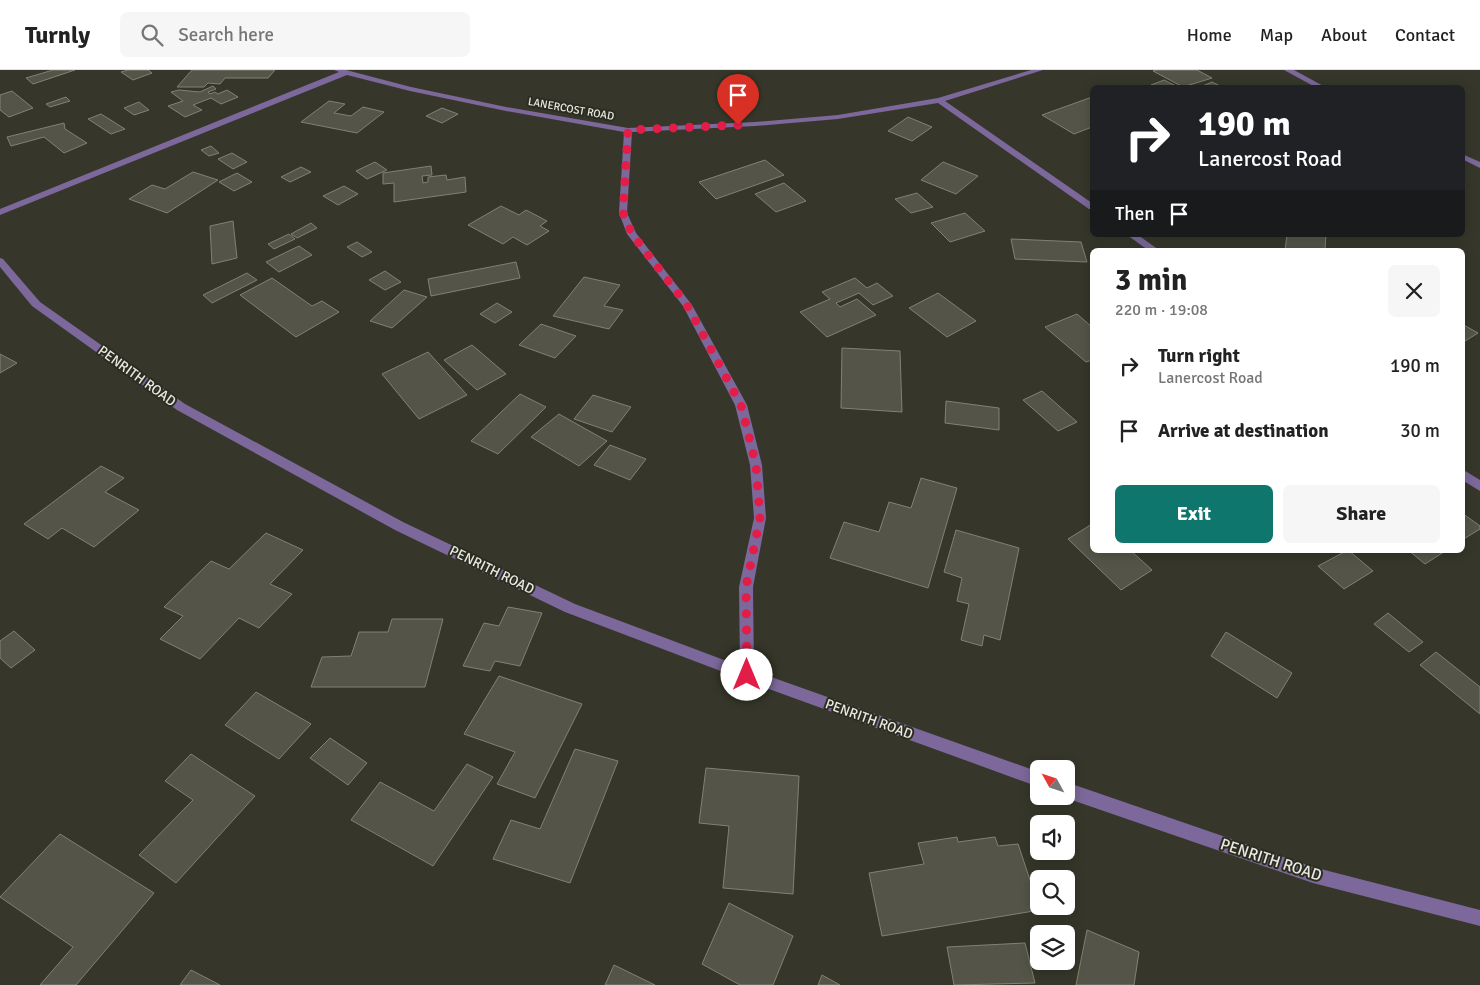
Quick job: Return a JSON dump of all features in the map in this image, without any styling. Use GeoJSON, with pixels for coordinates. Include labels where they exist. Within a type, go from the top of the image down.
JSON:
{"type":"FeatureCollection","features":[{"type":"Feature","properties":{"kind":"street","name":"LANERCOST ROAD"},"geometry":{"type":"LineString","coordinates":[[341,71],[506,109],[628,130],[755,124],[838,117],[940,100],[1039,70]]}},
{"type":"Feature","properties":{"kind":"street"},"geometry":{"type":"LineString","coordinates":[[1288,70],[1318,85]]}},
{"type":"Feature","properties":{"kind":"street"},"geometry":{"type":"LineString","coordinates":[[0,212],[341,71]]}},
{"type":"Feature","properties":{"kind":"street"},"geometry":{"type":"LineString","coordinates":[[940,100],[1090,206]]}},
{"type":"Feature","properties":{"kind":"street"},"geometry":{"type":"LineString","coordinates":[[628,130],[623,213],[632,234],[687,305],[741,405],[756,465],[760,518],[746,587],[747,675]]}},
{"type":"Feature","properties":{"kind":"street"},"geometry":{"type":"LineString","coordinates":[[1465,158],[1480,165]]}},
{"type":"Feature","properties":{"kind":"street"},"geometry":{"type":"LineString","coordinates":[[1135,237],[1151,248]]}},
{"type":"Feature","properties":{"kind":"street","name":"PENRITH ROAD"},"geometry":{"type":"LineString","coordinates":[[0,261],[36,304],[180,407],[399,526],[570,608],[747,675],[1030,777]]}},
{"type":"Feature","properties":{"kind":"street"},"geometry":{"type":"LineString","coordinates":[[1465,475],[1480,486]]}},
{"type":"Feature","properties":{"kind":"street","name":"PENRITH ROAD"},"geometry":{"type":"LineString","coordinates":[[1075,793],[1313,875],[1480,918]]}},
{"type":"Feature","properties":{"kind":"building"},"geometry":{"type":"Polygon","coordinates":[[[53,70],[75,70],[33,84],[26,78],[53,70]]]}},
{"type":"Feature","properties":{"kind":"building"},"geometry":{"type":"Polygon","coordinates":[[[148,70],[152,73],[133,80],[121,72],[148,70]]]}},
{"type":"Feature","properties":{"kind":"building"},"geometry":{"type":"Polygon","coordinates":[[[192,70],[275,70],[268,78],[225,78],[220,84],[208,83],[204,87],[177,87],[192,70]]]}},
{"type":"Feature","properties":{"kind":"building"},"geometry":{"type":"Polygon","coordinates":[[[1197,70],[1212,78],[1189,85],[1179,85],[1153,71],[1197,70]]]}},
{"type":"Feature","properties":{"kind":"building"},"geometry":{"type":"Polygon","coordinates":[[[1164,80],[1174,85],[1151,85],[1164,80]]]}},
{"type":"Feature","properties":{"kind":"building"},"geometry":{"type":"Polygon","coordinates":[[[1212,82],[1218,85],[1205,85],[1212,82]]]}},
{"type":"Feature","properties":{"kind":"building"},"geometry":{"type":"Polygon","coordinates":[[[213,86],[216,89],[208,92],[210,94],[215,92],[218,94],[227,90],[238,97],[221,104],[211,98],[193,105],[202,110],[185,117],[168,106],[183,101],[171,92],[179,90],[200,92],[213,86]]]}},
{"type":"Feature","properties":{"kind":"building"},"geometry":{"type":"Polygon","coordinates":[[[12,91],[33,108],[9,117],[0,110],[0,95],[12,91]]]}},
{"type":"Feature","properties":{"kind":"building"},"geometry":{"type":"Polygon","coordinates":[[[66,97],[70,101],[50,107],[46,104],[66,97]]]}},
{"type":"Feature","properties":{"kind":"building"},"geometry":{"type":"Polygon","coordinates":[[[1090,98],[1090,128],[1074,134],[1042,115],[1090,98]]]}},
{"type":"Feature","properties":{"kind":"building"},"geometry":{"type":"Polygon","coordinates":[[[329,101],[345,104],[334,113],[351,116],[363,107],[384,112],[357,133],[301,122],[329,101]]]}},
{"type":"Feature","properties":{"kind":"building"},"geometry":{"type":"Polygon","coordinates":[[[139,102],[149,110],[134,115],[124,108],[139,102]]]}},
{"type":"Feature","properties":{"kind":"building"},"geometry":{"type":"Polygon","coordinates":[[[442,108],[458,114],[442,123],[426,116],[442,108]]]}},
{"type":"Feature","properties":{"kind":"building"},"geometry":{"type":"Polygon","coordinates":[[[101,114],[125,129],[111,134],[88,119],[101,114]]]}},
{"type":"Feature","properties":{"kind":"building"},"geometry":{"type":"Polygon","coordinates":[[[908,117],[932,127],[912,141],[888,131],[908,117]]]}},
{"type":"Feature","properties":{"kind":"building"},"geometry":{"type":"Polygon","coordinates":[[[64,123],[65,129],[87,143],[64,153],[44,137],[11,146],[7,137],[64,123]]]}},
{"type":"Feature","properties":{"kind":"building"},"geometry":{"type":"Polygon","coordinates":[[[211,146],[219,153],[209,156],[201,150],[211,146]]]}},
{"type":"Feature","properties":{"kind":"building"},"geometry":{"type":"Polygon","coordinates":[[[232,153],[247,162],[233,169],[218,159],[232,153]]]}},
{"type":"Feature","properties":{"kind":"building"},"geometry":{"type":"Polygon","coordinates":[[[765,160],[784,175],[716,199],[699,182],[765,160]]]}},
{"type":"Feature","properties":{"kind":"building"},"geometry":{"type":"Polygon","coordinates":[[[375,162],[387,170],[367,179],[356,171],[375,162]]]}},
{"type":"Feature","properties":{"kind":"building"},"geometry":{"type":"Polygon","coordinates":[[[943,162],[978,176],[956,194],[921,180],[943,162]]]}},
{"type":"Feature","properties":{"kind":"building"},"geometry":{"type":"Polygon","coordinates":[[[431,166],[432,175],[422,176],[423,183],[428,182],[428,177],[446,175],[447,180],[465,177],[466,192],[394,202],[394,183],[383,184],[383,173],[431,166]]]}},
{"type":"Feature","properties":{"kind":"building"},"geometry":{"type":"Polygon","coordinates":[[[301,167],[311,172],[290,182],[281,177],[301,167]]]}},
{"type":"Feature","properties":{"kind":"building"},"geometry":{"type":"Polygon","coordinates":[[[193,172],[218,180],[167,213],[129,199],[152,185],[165,189],[193,172]]]}},
{"type":"Feature","properties":{"kind":"building"},"geometry":{"type":"Polygon","coordinates":[[[237,173],[252,182],[234,191],[219,182],[237,173]]]}},
{"type":"Feature","properties":{"kind":"building"},"geometry":{"type":"Polygon","coordinates":[[[784,183],[806,201],[776,212],[755,194],[784,183]]]}},
{"type":"Feature","properties":{"kind":"building"},"geometry":{"type":"Polygon","coordinates":[[[344,186],[358,194],[338,205],[323,196],[344,186]]]}},
{"type":"Feature","properties":{"kind":"building"},"geometry":{"type":"Polygon","coordinates":[[[917,193],[933,207],[911,213],[895,199],[917,193]]]}},
{"type":"Feature","properties":{"kind":"building"},"geometry":{"type":"Polygon","coordinates":[[[501,206],[519,215],[526,210],[547,221],[540,226],[549,231],[527,245],[513,237],[503,244],[468,225],[501,206]]]}},
{"type":"Feature","properties":{"kind":"building"},"geometry":{"type":"Polygon","coordinates":[[[965,213],[985,231],[950,242],[931,223],[965,213]]]}},
{"type":"Feature","properties":{"kind":"building"},"geometry":{"type":"Polygon","coordinates":[[[233,221],[237,258],[212,264],[210,226],[233,221]]]}},
{"type":"Feature","properties":{"kind":"building"},"geometry":{"type":"Polygon","coordinates":[[[311,223],[317,228],[297,238],[291,234],[311,223]]]}},
{"type":"Feature","properties":{"kind":"building"},"geometry":{"type":"Polygon","coordinates":[[[289,234],[295,239],[274,249],[268,244],[289,234]]]}},
{"type":"Feature","properties":{"kind":"building"},"geometry":{"type":"Polygon","coordinates":[[[1287,237],[1326,237],[1325,248],[1285,248],[1287,237]]]}},
{"type":"Feature","properties":{"kind":"building"},"geometry":{"type":"Polygon","coordinates":[[[1011,239],[1081,242],[1087,262],[1015,259],[1011,239]]]}},
{"type":"Feature","properties":{"kind":"building"},"geometry":{"type":"Polygon","coordinates":[[[357,242],[372,252],[362,257],[347,247],[357,242]]]}},
{"type":"Feature","properties":{"kind":"building"},"geometry":{"type":"Polygon","coordinates":[[[299,246],[312,255],[279,272],[266,262],[299,246]]]}},
{"type":"Feature","properties":{"kind":"building"},"geometry":{"type":"Polygon","coordinates":[[[516,262],[520,278],[431,296],[428,279],[516,262]]]}},
{"type":"Feature","properties":{"kind":"building"},"geometry":{"type":"Polygon","coordinates":[[[385,271],[401,282],[385,290],[369,280],[385,271]]]}},
{"type":"Feature","properties":{"kind":"building"},"geometry":{"type":"Polygon","coordinates":[[[247,273],[257,280],[212,303],[203,295],[247,273]]]}},
{"type":"Feature","properties":{"kind":"building"},"geometry":{"type":"Polygon","coordinates":[[[584,277],[620,285],[604,306],[623,310],[609,329],[553,316],[584,277]]]}},
{"type":"Feature","properties":{"kind":"building"},"geometry":{"type":"Polygon","coordinates":[[[272,278],[312,306],[322,301],[339,312],[296,337],[240,295],[272,278]]]}},
{"type":"Feature","properties":{"kind":"building"},"geometry":{"type":"Polygon","coordinates":[[[855,278],[867,288],[877,283],[893,296],[873,305],[859,293],[836,303],[840,307],[857,299],[876,315],[827,337],[800,312],[830,299],[822,292],[855,278]]]}},
{"type":"Feature","properties":{"kind":"building"},"geometry":{"type":"Polygon","coordinates":[[[404,290],[427,297],[392,328],[370,321],[404,290]]]}},
{"type":"Feature","properties":{"kind":"building"},"geometry":{"type":"Polygon","coordinates":[[[938,293],[976,321],[947,337],[909,308],[938,293]]]}},
{"type":"Feature","properties":{"kind":"building"},"geometry":{"type":"Polygon","coordinates":[[[497,303],[512,312],[495,323],[480,314],[497,303]]]}},
{"type":"Feature","properties":{"kind":"building"},"geometry":{"type":"Polygon","coordinates":[[[1077,314],[1090,325],[1090,361],[1086,362],[1045,327],[1077,314]]]}},
{"type":"Feature","properties":{"kind":"building"},"geometry":{"type":"Polygon","coordinates":[[[541,324],[576,336],[555,358],[519,345],[541,324]]]}},
{"type":"Feature","properties":{"kind":"building"},"geometry":{"type":"Polygon","coordinates":[[[1465,326],[1478,333],[1465,341],[1465,326]]]}},
{"type":"Feature","properties":{"kind":"building"},"geometry":{"type":"Polygon","coordinates":[[[472,345],[506,374],[477,390],[444,360],[472,345]]]}},
{"type":"Feature","properties":{"kind":"building"},"geometry":{"type":"Polygon","coordinates":[[[842,348],[900,351],[902,412],[841,408],[842,348]]]}},
{"type":"Feature","properties":{"kind":"building"},"geometry":{"type":"Polygon","coordinates":[[[428,352],[467,395],[419,419],[382,374],[428,352]]]}},
{"type":"Feature","properties":{"kind":"building"},"geometry":{"type":"Polygon","coordinates":[[[0,354],[17,363],[0,373],[0,354]]]}},
{"type":"Feature","properties":{"kind":"building"},"geometry":{"type":"Polygon","coordinates":[[[1042,391],[1077,422],[1058,431],[1023,400],[1042,391]]]}},
{"type":"Feature","properties":{"kind":"building"},"geometry":{"type":"Polygon","coordinates":[[[520,394],[546,407],[498,454],[471,441],[520,394]]]}},
{"type":"Feature","properties":{"kind":"building"},"geometry":{"type":"Polygon","coordinates":[[[593,395],[631,407],[612,432],[574,419],[593,395]]]}},
{"type":"Feature","properties":{"kind":"building"},"geometry":{"type":"Polygon","coordinates":[[[946,401],[999,408],[999,430],[945,423],[946,401]]]}},
{"type":"Feature","properties":{"kind":"building"},"geometry":{"type":"Polygon","coordinates":[[[559,414],[607,441],[579,466],[531,437],[559,414]]]}},
{"type":"Feature","properties":{"kind":"building"},"geometry":{"type":"Polygon","coordinates":[[[610,445],[646,459],[630,480],[594,465],[610,445]]]}},
{"type":"Feature","properties":{"kind":"building"},"geometry":{"type":"Polygon","coordinates":[[[101,466],[124,478],[105,492],[139,510],[94,547],[62,528],[48,539],[24,524],[101,466]]]}},
{"type":"Feature","properties":{"kind":"building"},"geometry":{"type":"Polygon","coordinates":[[[921,478],[957,488],[928,588],[830,558],[844,522],[879,532],[889,502],[911,508],[921,478]]]}},
{"type":"Feature","properties":{"kind":"building"},"geometry":{"type":"Polygon","coordinates":[[[1465,515],[1480,526],[1480,529],[1465,538],[1465,515]]]}},
{"type":"Feature","properties":{"kind":"building"},"geometry":{"type":"Polygon","coordinates":[[[1090,525],[1090,553],[1133,553],[1152,570],[1121,590],[1068,539],[1090,525]]]}},
{"type":"Feature","properties":{"kind":"building"},"geometry":{"type":"Polygon","coordinates":[[[956,530],[1019,548],[1000,640],[984,635],[982,646],[961,640],[969,604],[957,601],[962,578],[944,572],[956,530]]]}},
{"type":"Feature","properties":{"kind":"building"},"geometry":{"type":"Polygon","coordinates":[[[266,533],[303,550],[270,584],[292,594],[259,628],[239,618],[200,659],[160,639],[183,616],[164,607],[211,561],[229,569],[266,533]]]}},
{"type":"Feature","properties":{"kind":"building"},"geometry":{"type":"Polygon","coordinates":[[[1342,553],[1352,553],[1373,571],[1344,589],[1318,566],[1342,553]]]}},
{"type":"Feature","properties":{"kind":"building"},"geometry":{"type":"Polygon","coordinates":[[[1412,553],[1442,553],[1425,564],[1412,553]]]}},
{"type":"Feature","properties":{"kind":"building"},"geometry":{"type":"Polygon","coordinates":[[[508,607],[542,613],[520,666],[495,661],[490,671],[463,666],[484,623],[499,626],[508,607]]]}},
{"type":"Feature","properties":{"kind":"building"},"geometry":{"type":"Polygon","coordinates":[[[1388,613],[1423,642],[1409,652],[1374,624],[1388,613]]]}},
{"type":"Feature","properties":{"kind":"building"},"geometry":{"type":"Polygon","coordinates":[[[392,619],[443,619],[425,687],[311,687],[322,657],[351,656],[359,632],[388,632],[392,619]]]}},
{"type":"Feature","properties":{"kind":"building"},"geometry":{"type":"Polygon","coordinates":[[[14,631],[35,650],[11,668],[0,658],[0,641],[14,631]]]}},
{"type":"Feature","properties":{"kind":"building"},"geometry":{"type":"Polygon","coordinates":[[[1226,632],[1292,673],[1277,698],[1211,656],[1226,632]]]}},
{"type":"Feature","properties":{"kind":"building"},"geometry":{"type":"Polygon","coordinates":[[[1436,652],[1480,687],[1480,714],[1420,665],[1436,652]]]}},
{"type":"Feature","properties":{"kind":"building"},"geometry":{"type":"Polygon","coordinates":[[[499,676],[582,704],[535,798],[497,784],[515,752],[464,734],[499,676]]]}},
{"type":"Feature","properties":{"kind":"building"},"geometry":{"type":"Polygon","coordinates":[[[256,692],[311,724],[279,759],[225,725],[256,692]]]}},
{"type":"Feature","properties":{"kind":"building"},"geometry":{"type":"Polygon","coordinates":[[[330,738],[367,763],[348,785],[310,758],[330,738]]]}},
{"type":"Feature","properties":{"kind":"building"},"geometry":{"type":"Polygon","coordinates":[[[575,749],[618,761],[570,883],[493,859],[511,820],[540,829],[575,749]]]}},
{"type":"Feature","properties":{"kind":"building"},"geometry":{"type":"Polygon","coordinates":[[[191,754],[255,796],[176,883],[139,855],[193,800],[165,781],[191,754]]]}},
{"type":"Feature","properties":{"kind":"building"},"geometry":{"type":"Polygon","coordinates":[[[467,764],[493,777],[433,866],[351,820],[380,782],[434,811],[467,764]]]}},
{"type":"Feature","properties":{"kind":"building"},"geometry":{"type":"Polygon","coordinates":[[[706,768],[799,776],[793,894],[723,888],[729,826],[699,823],[706,768]]]}},
{"type":"Feature","properties":{"kind":"building"},"geometry":{"type":"Polygon","coordinates":[[[60,834],[154,893],[76,985],[40,985],[73,947],[0,897],[60,834]]]}},
{"type":"Feature","properties":{"kind":"building"},"geometry":{"type":"Polygon","coordinates":[[[957,837],[958,842],[995,837],[998,846],[1018,844],[1030,880],[1030,912],[882,936],[869,873],[924,864],[918,843],[957,837]]]}},
{"type":"Feature","properties":{"kind":"building"},"geometry":{"type":"Polygon","coordinates":[[[729,903],[793,936],[773,985],[740,985],[702,964],[729,903]]]}},
{"type":"Feature","properties":{"kind":"building"},"geometry":{"type":"Polygon","coordinates":[[[1087,930],[1139,952],[1134,985],[1076,985],[1087,930]]]}},
{"type":"Feature","properties":{"kind":"building"},"geometry":{"type":"Polygon","coordinates":[[[1025,943],[1030,970],[1032,970],[1035,983],[954,985],[947,947],[1025,943]]]}},
{"type":"Feature","properties":{"kind":"building"},"geometry":{"type":"Polygon","coordinates":[[[614,965],[655,985],[605,985],[614,965]]]}},
{"type":"Feature","properties":{"kind":"building"},"geometry":{"type":"Polygon","coordinates":[[[191,970],[220,985],[180,985],[191,970]]]}},
{"type":"Feature","properties":{"kind":"building"},"geometry":{"type":"Polygon","coordinates":[[[822,975],[840,985],[818,985],[822,975]]]}},
{"type":"Feature","properties":{"kind":"route"},"geometry":{"type":"LineString","coordinates":[[738,125],[628,130],[623,213],[632,234],[687,305],[741,405],[756,465],[760,518],[746,587],[747,675]]}}]}
